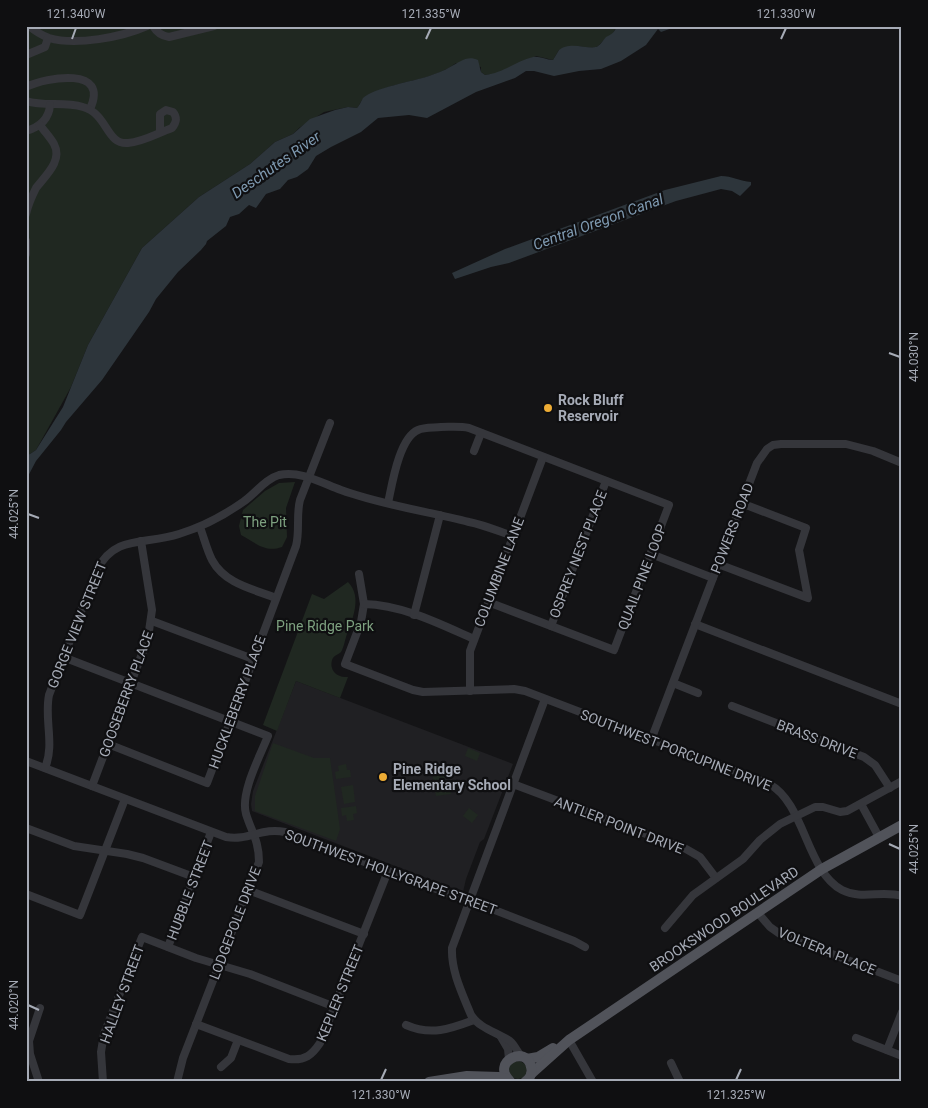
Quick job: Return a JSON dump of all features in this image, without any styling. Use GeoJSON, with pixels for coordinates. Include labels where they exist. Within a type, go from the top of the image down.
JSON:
{"type":"FeatureCollection","features":[{"type":"Feature","properties":{"kind":"main road","name":"BROOKSWOOD BOULEVARD"},"geometry":{"type":"LineString","coordinates":[[527,1080],[567,1041],[822,869],[902,825]]}},
{"type":"Feature","properties":{"kind":"main road","name":"BROOKSWOOD BOULEVARD"},"geometry":{"type":"LineString","coordinates":[[507,1063],[514,1057],[538,1057],[567,1041]]}},
{"type":"Feature","properties":{"kind":"main road"},"geometry":{"type":"LineString","coordinates":[[524,1058],[531,1066],[527,1080]]}},
{"type":"Feature","properties":{"kind":"main road"},"geometry":{"type":"LineString","coordinates":[[429,1082],[467,1076],[507,1063]]}},
{"type":"Feature","properties":{"kind":"main road"},"geometry":{"type":"LineString","coordinates":[[507,1063],[504,1074],[509,1080]]}},
{"type":"Feature","properties":{"kind":"main road"},"geometry":{"type":"LineString","coordinates":[[467,1076],[509,1080]]}},
{"type":"Feature","properties":{"kind":"street"},"geometry":{"type":"LineString","coordinates":[[29,26],[48,38],[64,41],[128,34],[147,26]]}},
{"type":"Feature","properties":{"kind":"street"},"geometry":{"type":"LineString","coordinates":[[153,26],[155,31],[162,36],[169,37],[214,26]]}},
{"type":"Feature","properties":{"kind":"street"},"geometry":{"type":"LineString","coordinates":[[26,55],[45,47],[48,38]]}},
{"type":"Feature","properties":{"kind":"street"},"geometry":{"type":"LineString","coordinates":[[26,87],[36,82],[62,77],[86,81],[93,90],[94,98],[90,109]]}},
{"type":"Feature","properties":{"kind":"street"},"geometry":{"type":"LineString","coordinates":[[26,100],[38,104],[74,105],[90,109],[103,121],[108,132],[115,140],[120,142],[138,141],[160,132]]}},
{"type":"Feature","properties":{"kind":"street"},"geometry":{"type":"LineString","coordinates":[[26,131],[40,125],[49,114],[50,105]]}},
{"type":"Feature","properties":{"kind":"street"},"geometry":{"type":"LineString","coordinates":[[26,214],[27,207],[36,190],[51,170],[56,158],[54,144],[40,125]]}},
{"type":"Feature","properties":{"kind":"street"},"geometry":{"type":"LineString","coordinates":[[26,241],[26,254]]}},
{"type":"Feature","properties":{"kind":"street","name":"HUCKLEBERRY PLACE"},"geometry":{"type":"LineString","coordinates":[[108,744],[207,783],[296,546],[299,530],[298,508],[330,423]]}},
{"type":"Feature","properties":{"kind":"street","name":"QUAIL PINE LOOP"},"geometry":{"type":"LineString","coordinates":[[388,504],[397,466],[405,445],[413,433],[428,428],[459,427],[481,433],[669,505],[614,650],[488,602]]}},
{"type":"Feature","properties":{"kind":"street"},"geometry":{"type":"LineString","coordinates":[[474,451],[481,433]]}},
{"type":"Feature","properties":{"kind":"street","name":"POWERS ROAD"},"geometry":{"type":"LineString","coordinates":[[651,740],[761,455],[773,445],[846,444],[873,451],[902,462]]}},
{"type":"Feature","properties":{"kind":"street","name":"COLUMBINE LANE"},"geometry":{"type":"LineString","coordinates":[[470,691],[469,659],[474,639],[543,457]]}},
{"type":"Feature","properties":{"kind":"street","name":"GORGE VIEW STREET"},"geometry":{"type":"LineString","coordinates":[[45,768],[50,752],[46,708],[49,695],[100,562],[110,551],[117,547],[131,542],[168,537],[200,527],[226,514],[245,501],[266,482],[277,476],[292,473],[360,497],[472,522],[513,536]]}},
{"type":"Feature","properties":{"kind":"street","name":"OSPREY NEST PLACE"},"geometry":{"type":"LineString","coordinates":[[551,626],[606,481]]}},
{"type":"Feature","properties":{"kind":"street"},"geometry":{"type":"LineString","coordinates":[[718,564],[808,598],[799,550],[806,528],[742,503]]}},
{"type":"Feature","properties":{"kind":"street"},"geometry":{"type":"LineString","coordinates":[[414,615],[440,515]]}},
{"type":"Feature","properties":{"kind":"street"},"geometry":{"type":"LineString","coordinates":[[200,527],[212,559],[226,576],[235,583],[276,598]]}},
{"type":"Feature","properties":{"kind":"street","name":"GOOSEBERRY PLACE"},"geometry":{"type":"LineString","coordinates":[[92,786],[148,638],[152,621],[141,541]]}},
{"type":"Feature","properties":{"kind":"street"},"geometry":{"type":"LineString","coordinates":[[651,554],[713,578]]}},
{"type":"Feature","properties":{"kind":"street"},"geometry":{"type":"LineString","coordinates":[[359,574],[364,604],[384,605],[474,639]]}},
{"type":"Feature","properties":{"kind":"street","name":"SOUTHWEST PORCUPINE DRIVE"},"geometry":{"type":"LineString","coordinates":[[364,604],[361,622],[345,664],[423,692],[520,690],[776,788],[786,798],[822,869],[835,886],[859,895],[892,893],[902,896]]}},
{"type":"Feature","properties":{"kind":"street"},"geometry":{"type":"LineString","coordinates":[[152,621],[253,659]]}},
{"type":"Feature","properties":{"kind":"street"},"geometry":{"type":"LineString","coordinates":[[695,624],[902,704]]}},
{"type":"Feature","properties":{"kind":"street"},"geometry":{"type":"LineString","coordinates":[[63,657],[230,721]]}},
{"type":"Feature","properties":{"kind":"street"},"geometry":{"type":"LineString","coordinates":[[673,683],[698,693]]}},
{"type":"Feature","properties":{"kind":"street"},"geometry":{"type":"LineString","coordinates":[[524,1058],[511,1042],[474,1020],[458,982],[452,958],[452,948],[545,699]]}},
{"type":"Feature","properties":{"kind":"street","name":"BRASS DRIVE"},"geometry":{"type":"LineString","coordinates":[[732,706],[864,757],[875,764],[890,788]]}},
{"type":"Feature","properties":{"kind":"street","name":"LODGEPOLE DRIVE"},"geometry":{"type":"LineString","coordinates":[[177,1082],[183,1058],[259,862],[259,848],[246,813],[244,802],[268,736],[230,721]]}},
{"type":"Feature","properties":{"kind":"street","name":"SOUTHWEST HOLLYGRAPE STREET"},"geometry":{"type":"LineString","coordinates":[[26,761],[212,832],[237,839],[268,830],[285,832],[469,900],[585,947]]}},
{"type":"Feature","properties":{"kind":"street"},"geometry":{"type":"LineString","coordinates":[[665,928],[694,895],[744,859],[769,832],[795,816],[815,807],[844,812],[902,781]]}},
{"type":"Feature","properties":{"kind":"street","name":"ANTLER POINT DRIVE"},"geometry":{"type":"LineString","coordinates":[[513,784],[686,849],[700,857],[716,878]]}},
{"type":"Feature","properties":{"kind":"street"},"geometry":{"type":"LineString","coordinates":[[26,894],[80,915],[125,799]]}},
{"type":"Feature","properties":{"kind":"street"},"geometry":{"type":"LineString","coordinates":[[861,804],[879,837]]}},
{"type":"Feature","properties":{"kind":"street"},"geometry":{"type":"LineString","coordinates":[[26,828],[74,846],[144,858],[194,877]]}},
{"type":"Feature","properties":{"kind":"street","name":"HUBBLE STREET"},"geometry":{"type":"LineString","coordinates":[[168,947],[212,832]]}},
{"type":"Feature","properties":{"kind":"street","name":"KEPLER STREET"},"geometry":{"type":"LineString","coordinates":[[196,1024],[290,1060],[299,1060],[313,1053],[320,1043],[388,871]]}},
{"type":"Feature","properties":{"kind":"street"},"geometry":{"type":"LineString","coordinates":[[248,890],[364,934]]}},
{"type":"Feature","properties":{"kind":"street","name":"VOLTERA PLACE"},"geometry":{"type":"LineString","coordinates":[[758,913],[770,927],[780,934],[902,981]]}},
{"type":"Feature","properties":{"kind":"street","name":"HALLEY STREET"},"geometry":{"type":"LineString","coordinates":[[103,1082],[101,1052],[104,1034],[142,937],[168,947]]}},
{"type":"Feature","properties":{"kind":"street"},"geometry":{"type":"LineString","coordinates":[[168,947],[196,958],[250,974],[335,1006]]}},
{"type":"Feature","properties":{"kind":"street"},"geometry":{"type":"LineString","coordinates":[[39,1082],[30,1054],[29,1041],[40,1008]]}},
{"type":"Feature","properties":{"kind":"street"},"geometry":{"type":"LineString","coordinates":[[887,1050],[902,1012]]}},
{"type":"Feature","properties":{"kind":"street"},"geometry":{"type":"LineString","coordinates":[[406,1025],[427,1032],[438,1031],[474,1020]]}},
{"type":"Feature","properties":{"kind":"street"},"geometry":{"type":"LineString","coordinates":[[500,1036],[508,1049],[507,1063]]}},
{"type":"Feature","properties":{"kind":"street"},"geometry":{"type":"LineString","coordinates":[[856,1038],[902,1056]]}},
{"type":"Feature","properties":{"kind":"street"},"geometry":{"type":"LineString","coordinates":[[221,1067],[231,1058],[238,1040]]}},
{"type":"Feature","properties":{"kind":"street"},"geometry":{"type":"LineString","coordinates":[[567,1041],[593,1082]]}},
{"type":"Feature","properties":{"kind":"street"},"geometry":{"type":"LineString","coordinates":[[671,1063],[680,1082]]}},
{"type":"Feature","properties":{"kind":"shaded area","name":"Pine Ridge Elementary School"},"geometry":{"type":"Polygon","coordinates":[[[296,681],[513,764],[484,839],[480,842],[463,892],[252,811],[253,791],[296,681]]]}},
{"type":"Feature","properties":{"kind":"green space"},"geometry":{"type":"Polygon","coordinates":[[[26,26],[617,26],[612,35],[594,48],[575,46],[559,50],[553,60],[536,56],[496,74],[485,75],[481,72],[481,67],[456,63],[438,73],[388,87],[369,95],[363,99],[357,108],[348,107],[324,112],[293,134],[275,142],[250,164],[199,197],[142,248],[88,345],[71,387],[36,450],[26,455],[26,26]]]}},
{"type":"Feature","properties":{"kind":"green space","name":"The Pit"},"geometry":{"type":"Polygon","coordinates":[[[295,482],[286,508],[287,537],[282,547],[276,549],[266,548],[241,535],[239,526],[243,510],[265,491],[279,483],[295,482]]]}},
{"type":"Feature","properties":{"kind":"green space","name":"Pine Ridge Park"},"geometry":{"type":"Polygon","coordinates":[[[348,582],[355,595],[355,609],[341,652],[333,658],[331,664],[335,673],[348,677],[340,698],[296,681],[277,731],[263,725],[312,594],[324,599],[348,582]]]}},
{"type":"Feature","properties":{"kind":"green space"},"geometry":{"type":"Polygon","coordinates":[[[273,743],[314,758],[330,758],[340,829],[336,841],[255,811],[255,796],[273,743]]]}},
{"type":"Feature","properties":{"kind":"green space"},"geometry":{"type":"Polygon","coordinates":[[[468,748],[480,753],[477,761],[465,756],[468,748]]]}},
{"type":"Feature","properties":{"kind":"green space"},"geometry":{"type":"Polygon","coordinates":[[[346,764],[347,770],[350,770],[351,777],[336,779],[335,772],[339,771],[338,766],[346,764]]]}},
{"type":"Feature","properties":{"kind":"green space"},"geometry":{"type":"Polygon","coordinates":[[[444,771],[446,787],[450,787],[451,794],[436,796],[432,772],[444,771]]]}},
{"type":"Feature","properties":{"kind":"green space"},"geometry":{"type":"Polygon","coordinates":[[[353,785],[355,802],[344,804],[341,787],[353,785]]]}},
{"type":"Feature","properties":{"kind":"green space"},"geometry":{"type":"Polygon","coordinates":[[[356,806],[357,813],[353,814],[354,820],[347,821],[346,815],[342,816],[341,808],[356,806]]]}},
{"type":"Feature","properties":{"kind":"green space"},"geometry":{"type":"Polygon","coordinates":[[[469,808],[478,815],[472,823],[463,816],[469,808]]]}},
{"type":"Feature","properties":{"kind":"green space"},"geometry":{"type":"Polygon","coordinates":[[[518,1061],[524,1064],[527,1070],[524,1076],[518,1079],[512,1076],[509,1070],[512,1064],[518,1061]]]}},
{"type":"Feature","properties":{"kind":"water","name":"Deschutes River"},"geometry":{"type":"Polygon","coordinates":[[[617,26],[678,26],[661,32],[658,29],[646,45],[621,61],[601,69],[554,76],[526,71],[515,78],[476,92],[427,118],[409,115],[378,118],[361,132],[316,156],[308,169],[297,177],[288,180],[280,189],[266,194],[256,208],[249,205],[239,214],[230,217],[226,226],[207,241],[156,299],[102,380],[36,461],[26,480],[26,455],[36,450],[63,407],[88,345],[142,248],[199,197],[250,164],[275,142],[293,134],[310,119],[335,110],[348,107],[357,108],[363,98],[375,91],[429,76],[470,58],[478,60],[481,72],[485,75],[498,72],[533,57],[553,60],[559,50],[564,47],[598,46],[606,37],[613,33],[617,26]]]}},
{"type":"Feature","properties":{"kind":"water","name":"Central Oregon Canal"},"geometry":{"type":"Polygon","coordinates":[[[721,176],[751,182],[751,185],[740,196],[732,191],[721,189],[676,201],[509,263],[455,279],[452,273],[505,249],[665,190],[721,176]]]}},
{"type":"Feature","properties":{"kind":"place","name":"Rock Bluff Reservoir"},"geometry":{"type":"Point","coordinates":[548,408]}},
{"type":"Feature","properties":{"kind":"place","name":"Pine Ridge Elementary School"},"geometry":{"type":"Point","coordinates":[383,777]}}]}
